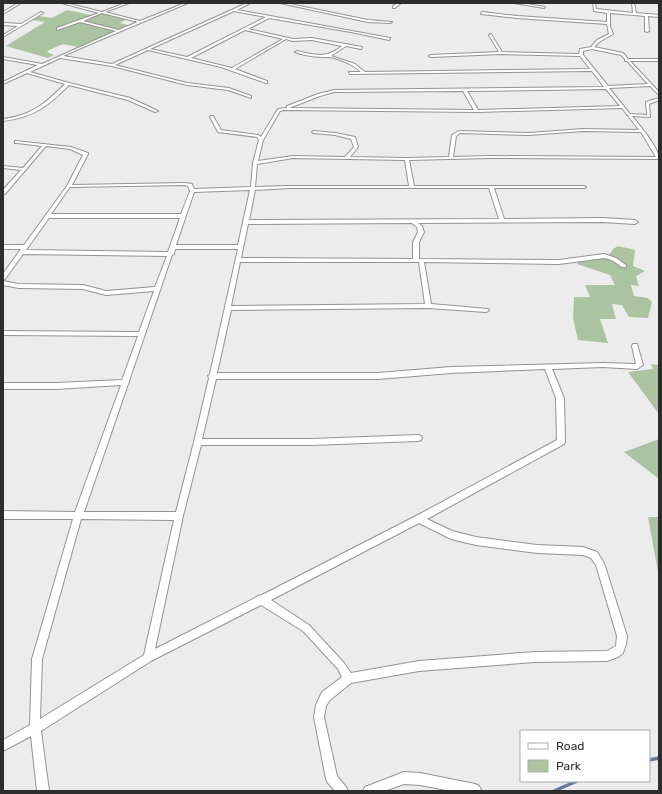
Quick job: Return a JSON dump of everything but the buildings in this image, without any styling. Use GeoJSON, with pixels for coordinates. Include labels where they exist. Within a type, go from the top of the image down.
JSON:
{"type":"FeatureCollection","features":[{"type":"Feature","properties":{"kind":"street"},"geometry":{"type":"LineString","coordinates":[[3,14],[20,3]]}},
{"type":"Feature","properties":{"kind":"street"},"geometry":{"type":"LineString","coordinates":[[63,3],[141,22]]}},
{"type":"Feature","properties":{"kind":"street"},"geometry":{"type":"LineString","coordinates":[[58,29],[128,3]]}},
{"type":"Feature","properties":{"kind":"street"},"geometry":{"type":"LineString","coordinates":[[3,83],[59,57],[187,3]]}},
{"type":"Feature","properties":{"kind":"street"},"geometry":{"type":"LineString","coordinates":[[112,65],[248,3]]}},
{"type":"Feature","properties":{"kind":"street"},"geometry":{"type":"LineString","coordinates":[[281,3],[368,20],[390,22]]}},
{"type":"Feature","properties":{"kind":"street"},"geometry":{"type":"LineString","coordinates":[[394,7],[400,3]]}},
{"type":"Feature","properties":{"kind":"street"},"geometry":{"type":"LineString","coordinates":[[515,3],[546,6],[542,9],[541,18]]}},
{"type":"Feature","properties":{"kind":"street"},"geometry":{"type":"LineString","coordinates":[[594,3],[595,10],[659,16]]}},
{"type":"Feature","properties":{"kind":"street"},"geometry":{"type":"LineString","coordinates":[[633,3],[635,14]]}},
{"type":"Feature","properties":{"kind":"street"},"geometry":{"type":"LineString","coordinates":[[235,10],[359,32],[389,39]]}},
{"type":"Feature","properties":{"kind":"street"},"geometry":{"type":"LineString","coordinates":[[592,48],[598,41],[612,34],[608,23],[609,12]]}},
{"type":"Feature","properties":{"kind":"street"},"geometry":{"type":"LineString","coordinates":[[3,36],[22,26],[31,18],[42,13]]}},
{"type":"Feature","properties":{"kind":"street"},"geometry":{"type":"LineString","coordinates":[[482,13],[517,17],[608,23]]}},
{"type":"Feature","properties":{"kind":"street"},"geometry":{"type":"LineString","coordinates":[[646,15],[647,31]]}},
{"type":"Feature","properties":{"kind":"street"},"geometry":{"type":"LineString","coordinates":[[186,59],[268,17]]}},
{"type":"Feature","properties":{"kind":"street"},"geometry":{"type":"LineString","coordinates":[[80,21],[120,31]]}},
{"type":"Feature","properties":{"kind":"street"},"geometry":{"type":"LineString","coordinates":[[3,24],[22,26]]}},
{"type":"Feature","properties":{"kind":"street"},"geometry":{"type":"LineString","coordinates":[[246,29],[297,40],[312,39],[361,48]]}},
{"type":"Feature","properties":{"kind":"street"},"geometry":{"type":"LineString","coordinates":[[491,36],[501,53]]}},
{"type":"Feature","properties":{"kind":"street"},"geometry":{"type":"LineString","coordinates":[[231,70],[286,38]]}},
{"type":"Feature","properties":{"kind":"street"},"geometry":{"type":"LineString","coordinates":[[297,52],[317,56],[329,56],[335,54],[345,45]]}},
{"type":"Feature","properties":{"kind":"street"},"geometry":{"type":"LineString","coordinates":[[580,55],[581,50],[592,48],[621,54],[659,94]]}},
{"type":"Feature","properties":{"kind":"street"},"geometry":{"type":"LineString","coordinates":[[147,49],[231,70],[266,82]]}},
{"type":"Feature","properties":{"kind":"street"},"geometry":{"type":"LineString","coordinates":[[255,163],[293,157],[407,159],[659,158],[642,131],[580,55],[501,53],[431,56]]}},
{"type":"Feature","properties":{"kind":"street"},"geometry":{"type":"LineString","coordinates":[[329,56],[342,62],[356,65],[362,69],[364,73]]}},
{"type":"Feature","properties":{"kind":"street"},"geometry":{"type":"LineString","coordinates":[[59,57],[112,65],[187,84],[229,89],[250,97]]}},
{"type":"Feature","properties":{"kind":"street"},"geometry":{"type":"LineString","coordinates":[[3,58],[42,65]]}},
{"type":"Feature","properties":{"kind":"street"},"geometry":{"type":"LineString","coordinates":[[626,60],[659,60]]}},
{"type":"Feature","properties":{"kind":"street"},"geometry":{"type":"LineString","coordinates":[[28,63],[29,71]]}},
{"type":"Feature","properties":{"kind":"street"},"geometry":{"type":"LineString","coordinates":[[350,73],[592,70]]}},
{"type":"Feature","properties":{"kind":"street"},"geometry":{"type":"LineString","coordinates":[[29,71],[68,84],[129,99],[156,111]]}},
{"type":"Feature","properties":{"kind":"street"},"geometry":{"type":"LineString","coordinates":[[3,120],[23,116],[42,108],[68,84]]}},
{"type":"Feature","properties":{"kind":"street"},"geometry":{"type":"LineString","coordinates":[[148,658],[178,516],[198,442],[211,376],[228,308],[253,187],[255,163],[261,140],[279,110],[319,94],[334,91],[651,85]]}},
{"type":"Feature","properties":{"kind":"street"},"geometry":{"type":"LineString","coordinates":[[464,89],[477,110]]}},
{"type":"Feature","properties":{"kind":"street"},"geometry":{"type":"LineString","coordinates":[[629,115],[649,116],[647,103],[659,99]]}},
{"type":"Feature","properties":{"kind":"street"},"geometry":{"type":"LineString","coordinates":[[283,109],[477,110],[622,107]]}},
{"type":"Feature","properties":{"kind":"street"},"geometry":{"type":"LineString","coordinates":[[212,117],[219,131],[258,136],[261,140]]}},
{"type":"Feature","properties":{"kind":"street"},"geometry":{"type":"LineString","coordinates":[[451,158],[454,135],[459,132],[529,134],[583,130],[642,131]]}},
{"type":"Feature","properties":{"kind":"street"},"geometry":{"type":"LineString","coordinates":[[314,132],[335,134],[353,138],[356,147],[347,157]]}},
{"type":"Feature","properties":{"kind":"street"},"geometry":{"type":"LineString","coordinates":[[3,278],[69,186],[86,154],[71,148],[17,142]]}},
{"type":"Feature","properties":{"kind":"street"},"geometry":{"type":"LineString","coordinates":[[3,193],[45,146]]}},
{"type":"Feature","properties":{"kind":"street"},"geometry":{"type":"LineString","coordinates":[[407,159],[412,187]]}},
{"type":"Feature","properties":{"kind":"street"},"geometry":{"type":"LineString","coordinates":[[3,167],[23,169]]}},
{"type":"Feature","properties":{"kind":"street"},"geometry":{"type":"LineString","coordinates":[[43,791],[35,728],[37,659],[78,516],[126,382],[156,289],[192,191],[190,185],[184,184],[69,186]]}},
{"type":"Feature","properties":{"kind":"street"},"geometry":{"type":"LineString","coordinates":[[192,191],[243,189],[253,187],[584,187]]}},
{"type":"Feature","properties":{"kind":"street"},"geometry":{"type":"LineString","coordinates":[[491,187],[502,220]]}},
{"type":"Feature","properties":{"kind":"street"},"geometry":{"type":"LineString","coordinates":[[48,216],[182,216]]}},
{"type":"Feature","properties":{"kind":"street"},"geometry":{"type":"LineString","coordinates":[[245,222],[502,220],[603,220],[635,222]]}},
{"type":"Feature","properties":{"kind":"street"},"geometry":{"type":"LineString","coordinates":[[413,221],[419,226],[421,232],[416,242],[418,260],[428,306]]}},
{"type":"Feature","properties":{"kind":"street"},"geometry":{"type":"LineString","coordinates":[[3,247],[26,246]]}},
{"type":"Feature","properties":{"kind":"street"},"geometry":{"type":"LineString","coordinates":[[22,252],[171,250],[240,247]]}},
{"type":"Feature","properties":{"kind":"street"},"geometry":{"type":"LineString","coordinates":[[237,260],[559,262],[604,256],[614,259],[624,266]]}},
{"type":"Feature","properties":{"kind":"street"},"geometry":{"type":"LineString","coordinates":[[3,283],[19,286],[83,287],[106,293],[156,289]]}},
{"type":"Feature","properties":{"kind":"street"},"geometry":{"type":"LineString","coordinates":[[228,308],[428,306],[486,310]]}},
{"type":"Feature","properties":{"kind":"street"},"geometry":{"type":"LineString","coordinates":[[3,333],[142,334]]}},
{"type":"Feature","properties":{"kind":"street"},"geometry":{"type":"LineString","coordinates":[[211,376],[378,376],[452,370],[603,365],[636,367],[640,365],[635,346]]}},
{"type":"Feature","properties":{"kind":"street"},"geometry":{"type":"LineString","coordinates":[[3,746],[35,728],[148,658],[419,519],[561,442],[560,398],[548,368]]}},
{"type":"Feature","properties":{"kind":"street"},"geometry":{"type":"LineString","coordinates":[[3,386],[56,386],[126,382]]}},
{"type":"Feature","properties":{"kind":"street"},"geometry":{"type":"LineString","coordinates":[[198,442],[311,442],[418,438]]}},
{"type":"Feature","properties":{"kind":"street"},"geometry":{"type":"LineString","coordinates":[[3,515],[178,516]]}},
{"type":"Feature","properties":{"kind":"street"},"geometry":{"type":"LineString","coordinates":[[342,791],[332,779],[319,717],[321,705],[326,696],[349,678],[419,666],[536,657],[607,656],[617,653],[622,646],[622,636],[600,563],[594,555],[583,551],[536,550],[476,541],[451,535],[419,519]]}},
{"type":"Feature","properties":{"kind":"street"},"geometry":{"type":"LineString","coordinates":[[261,599],[306,628],[341,666],[349,678]]}},
{"type":"Feature","properties":{"kind":"street"},"geometry":{"type":"LineString","coordinates":[[369,791],[404,778],[420,779],[475,790]]}},
{"type":"Feature","properties":{"kind":"green space"},"geometry":{"type":"Polygon","coordinates":[[[67,10],[91,15],[100,12],[127,19],[120,23],[131,26],[78,47],[63,44],[49,50],[47,52],[54,55],[48,58],[6,46],[45,22],[32,20],[39,16],[52,18],[67,10]]]}},
{"type":"Feature","properties":{"kind":"green space"},"geometry":{"type":"Polygon","coordinates":[[[618,246],[635,250],[633,266],[645,271],[636,276],[639,286],[631,285],[634,296],[648,298],[652,302],[648,318],[629,317],[622,305],[612,304],[616,319],[600,319],[608,343],[578,340],[573,318],[574,297],[590,297],[585,285],[615,285],[610,275],[577,264],[578,261],[607,258],[613,249],[618,246]]]}},
{"type":"Feature","properties":{"kind":"green space"},"geometry":{"type":"Polygon","coordinates":[[[651,364],[659,365],[659,414],[628,372],[653,369],[651,364]]]}},
{"type":"Feature","properties":{"kind":"green space"},"geometry":{"type":"Polygon","coordinates":[[[659,439],[659,479],[624,452],[659,439]]]}},
{"type":"Feature","properties":{"kind":"green space"},"geometry":{"type":"Polygon","coordinates":[[[648,517],[659,517],[659,577],[648,517]]]}},
{"type":"Feature","properties":{"kind":"waterway"},"geometry":{"type":"LineString","coordinates":[[650,760],[659,758]]}},
{"type":"Feature","properties":{"kind":"waterway"},"geometry":{"type":"LineString","coordinates":[[554,791],[575,782]]}}]}
